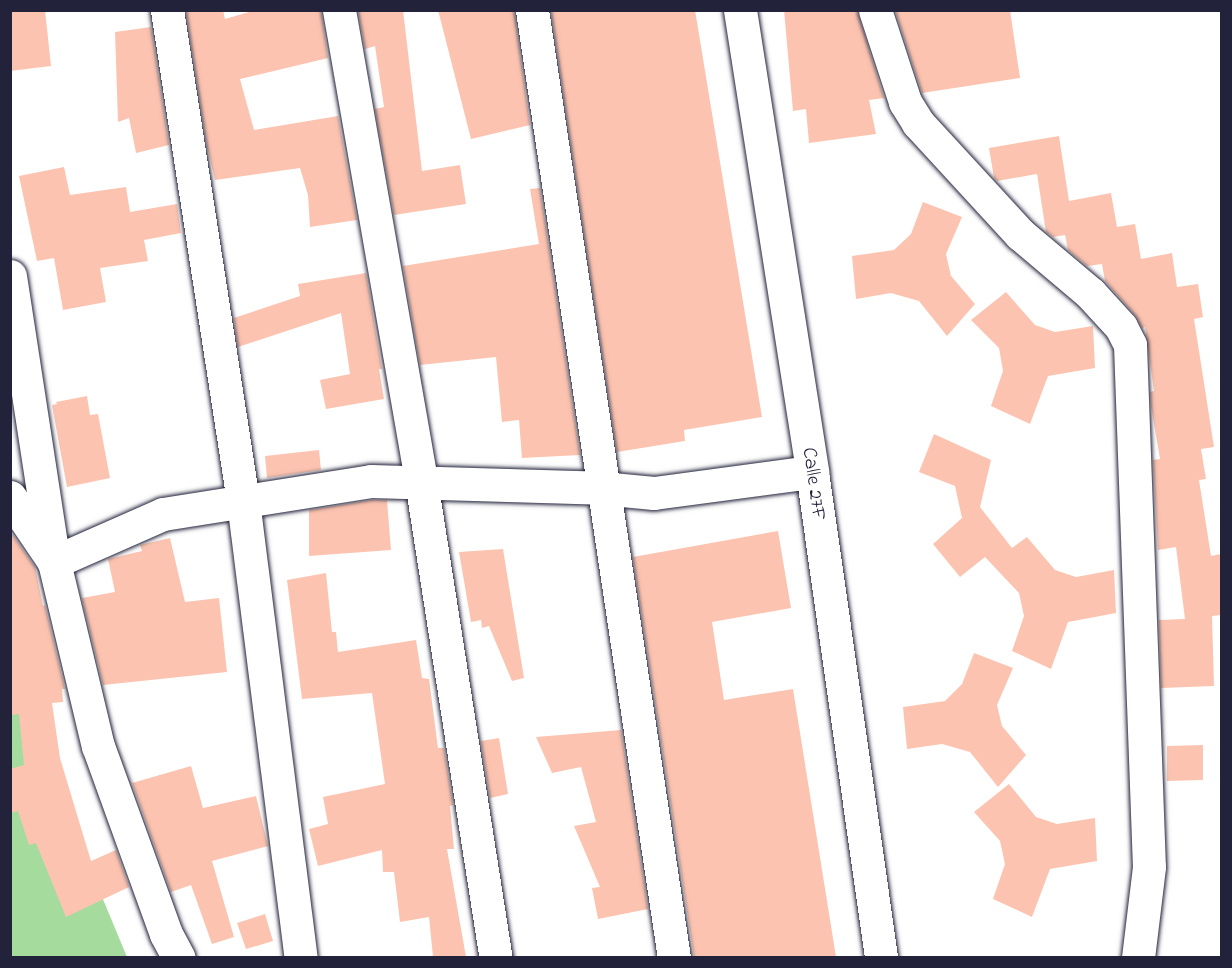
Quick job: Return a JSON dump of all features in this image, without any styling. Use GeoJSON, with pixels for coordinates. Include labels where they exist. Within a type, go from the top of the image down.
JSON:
{"type":"FeatureCollection","features":[{"type":"Feature","properties":{"kind":"street"},"geometry":{"type":"LineString","coordinates":[[167,10],[243,501],[301,957]]}},
{"type":"Feature","properties":{"kind":"street"},"geometry":{"type":"LineString","coordinates":[[339,10],[421,481],[496,957]]}},
{"type":"Feature","properties":{"kind":"street"},"geometry":{"type":"LineString","coordinates":[[532,10],[674,957]]}},
{"type":"Feature","properties":{"kind":"street","name":"Calle 27F"},"geometry":{"type":"LineString","coordinates":[[740,10],[812,472],[881,957]]}},
{"type":"Feature","properties":{"kind":"street"},"geometry":{"type":"LineString","coordinates":[[875,10],[905,102],[918,123],[1020,234],[1090,293],[1121,327],[1130,345],[1149,867],[1138,957]]}},
{"type":"Feature","properties":{"kind":"street"},"geometry":{"type":"LineString","coordinates":[[10,276],[54,562],[98,746],[166,934],[179,957]]}},
{"type":"Feature","properties":{"kind":"street"},"geometry":{"type":"LineString","coordinates":[[54,562],[163,514],[371,481],[602,488],[654,493],[812,472]]}},
{"type":"Feature","properties":{"kind":"street"},"geometry":{"type":"LineString","coordinates":[[10,497],[54,562]]}},
{"type":"Feature","properties":{"kind":"green space"},"geometry":{"type":"Polygon","coordinates":[[[11,678],[127,957],[11,957],[11,678]]]}},
{"type":"Feature","properties":{"kind":"building"},"geometry":{"type":"Polygon","coordinates":[[[10,10],[45,10],[51,66],[10,71],[10,10]]]}},
{"type":"Feature","properties":{"kind":"building"},"geometry":{"type":"Polygon","coordinates":[[[186,10],[223,10],[225,19],[256,10],[321,10],[328,58],[240,79],[254,130],[338,116],[357,220],[310,227],[308,195],[300,168],[215,180],[207,146],[186,10]]]}},
{"type":"Feature","properties":{"kind":"building"},"geometry":{"type":"Polygon","coordinates":[[[358,10],[403,10],[422,171],[460,165],[466,204],[394,215],[375,109],[384,107],[375,46],[365,49],[358,10]]]}},
{"type":"Feature","properties":{"kind":"building"},"geometry":{"type":"Polygon","coordinates":[[[438,10],[514,10],[530,125],[471,139],[438,10]]]}},
{"type":"Feature","properties":{"kind":"building"},"geometry":{"type":"Polygon","coordinates":[[[551,10],[695,10],[762,417],[684,430],[685,441],[617,452],[551,10]]]}},
{"type":"Feature","properties":{"kind":"building"},"geometry":{"type":"Polygon","coordinates":[[[784,10],[857,10],[884,98],[869,100],[876,134],[809,143],[806,109],[793,111],[784,10]]]}},
{"type":"Feature","properties":{"kind":"building"},"geometry":{"type":"Polygon","coordinates":[[[895,10],[1010,10],[1020,78],[922,93],[895,10]]]}},
{"type":"Feature","properties":{"kind":"building"},"geometry":{"type":"Polygon","coordinates":[[[151,27],[169,145],[136,153],[129,118],[118,122],[115,32],[151,27]]]}},
{"type":"Feature","properties":{"kind":"building"},"geometry":{"type":"Polygon","coordinates":[[[1059,136],[1069,201],[1111,193],[1117,227],[1135,224],[1141,259],[1172,253],[1177,287],[1198,284],[1203,317],[1194,319],[1214,447],[1201,449],[1206,479],[1199,480],[1211,556],[1221,554],[1221,615],[1212,616],[1214,686],[1161,688],[1159,620],[1185,619],[1176,547],[1158,550],[1153,460],[1160,459],[1151,406],[1150,392],[1154,391],[1145,327],[1142,328],[1135,315],[1105,281],[1102,264],[1087,266],[1068,250],[1065,235],[1053,237],[1046,232],[1037,174],[997,181],[994,178],[989,148],[1059,136]]]}},
{"type":"Feature","properties":{"kind":"building"},"geometry":{"type":"Polygon","coordinates":[[[64,167],[70,195],[126,187],[130,212],[177,204],[181,233],[144,240],[148,261],[100,268],[106,302],[63,310],[54,258],[37,261],[19,176],[64,167]]]}},
{"type":"Feature","properties":{"kind":"building"},"geometry":{"type":"Polygon","coordinates":[[[540,188],[580,455],[522,458],[519,420],[502,422],[496,357],[420,365],[403,266],[539,244],[530,189],[540,188]]]}},
{"type":"Feature","properties":{"kind":"building"},"geometry":{"type":"Polygon","coordinates":[[[923,202],[962,217],[946,254],[951,276],[975,304],[947,336],[919,301],[891,293],[856,299],[852,256],[894,250],[911,234],[923,202]]]}},
{"type":"Feature","properties":{"kind":"building"},"geometry":{"type":"Polygon","coordinates":[[[366,273],[382,369],[379,369],[384,399],[326,409],[320,380],[350,374],[341,313],[238,347],[234,318],[300,296],[298,284],[366,273]]]}},
{"type":"Feature","properties":{"kind":"building"},"geometry":{"type":"Polygon","coordinates":[[[1006,292],[1035,325],[1055,332],[1093,326],[1095,368],[1048,376],[1030,424],[991,406],[1003,371],[999,348],[971,320],[1006,292]]]}},
{"type":"Feature","properties":{"kind":"building"},"geometry":{"type":"Polygon","coordinates":[[[87,396],[90,415],[98,414],[110,478],[67,487],[52,405],[57,404],[56,402],[87,396]]]}},
{"type":"Feature","properties":{"kind":"building"},"geometry":{"type":"Polygon","coordinates":[[[934,434],[991,460],[980,507],[1012,548],[1027,537],[1055,570],[1076,577],[1114,570],[1116,613],[1068,622],[1051,669],[1012,651],[1024,616],[1019,593],[985,557],[960,577],[933,544],[962,518],[955,486],[919,472],[934,434]]]}},
{"type":"Feature","properties":{"kind":"building"},"geometry":{"type":"Polygon","coordinates":[[[319,450],[321,470],[267,478],[265,456],[319,450]]]}},
{"type":"Feature","properties":{"kind":"building"},"geometry":{"type":"Polygon","coordinates":[[[372,500],[387,500],[391,550],[309,556],[309,510],[372,500]]]}},
{"type":"Feature","properties":{"kind":"building"},"geometry":{"type":"Polygon","coordinates":[[[10,531],[35,567],[43,606],[45,605],[65,689],[62,689],[63,702],[52,703],[60,758],[91,861],[116,850],[129,887],[66,917],[36,843],[29,845],[18,811],[10,813],[10,769],[24,765],[19,714],[10,715],[10,531]]]}},
{"type":"Feature","properties":{"kind":"building"},"geometry":{"type":"Polygon","coordinates":[[[778,531],[791,608],[712,622],[724,700],[793,689],[836,957],[694,957],[633,557],[778,531]]]}},
{"type":"Feature","properties":{"kind":"building"},"geometry":{"type":"Polygon","coordinates":[[[170,538],[185,602],[219,598],[227,672],[103,685],[82,598],[115,592],[108,559],[142,551],[140,545],[170,538]]]}},
{"type":"Feature","properties":{"kind":"building"},"geometry":{"type":"Polygon","coordinates":[[[503,549],[524,678],[512,681],[489,626],[482,628],[481,620],[471,622],[459,552],[503,549]]]}},
{"type":"Feature","properties":{"kind":"building"},"geometry":{"type":"Polygon","coordinates":[[[326,573],[332,632],[336,632],[338,652],[416,640],[422,678],[429,679],[438,748],[444,748],[453,805],[450,806],[454,849],[447,849],[466,957],[433,957],[429,917],[400,922],[394,872],[383,872],[382,850],[318,866],[309,829],[328,824],[323,797],[385,784],[372,693],[302,699],[287,580],[326,573]]]}},
{"type":"Feature","properties":{"kind":"building"},"geometry":{"type":"Polygon","coordinates":[[[974,653],[1013,668],[997,705],[1002,726],[1026,755],[998,787],[970,752],[942,744],[907,749],[903,707],[945,701],[962,684],[974,653]]]}},
{"type":"Feature","properties":{"kind":"building"},"geometry":{"type":"Polygon","coordinates":[[[621,730],[648,909],[598,919],[592,888],[600,887],[574,826],[596,822],[581,767],[552,773],[536,737],[621,730]]]}},
{"type":"Feature","properties":{"kind":"building"},"geometry":{"type":"Polygon","coordinates":[[[499,738],[508,794],[490,798],[481,741],[499,738]]]}},
{"type":"Feature","properties":{"kind":"building"},"geometry":{"type":"Polygon","coordinates":[[[1203,745],[1203,780],[1167,781],[1167,746],[1203,745]]]}},
{"type":"Feature","properties":{"kind":"building"},"geometry":{"type":"Polygon","coordinates":[[[191,766],[203,808],[256,796],[268,846],[212,861],[234,937],[212,944],[191,885],[171,892],[132,783],[191,766]]]}},
{"type":"Feature","properties":{"kind":"building"},"geometry":{"type":"Polygon","coordinates":[[[1009,784],[1036,817],[1057,824],[1095,818],[1097,861],[1050,869],[1032,917],[993,899],[1005,864],[1000,841],[974,812],[1009,784]]]}},
{"type":"Feature","properties":{"kind":"building"},"geometry":{"type":"Polygon","coordinates":[[[265,914],[273,941],[246,949],[237,923],[265,914]]]}}]}
